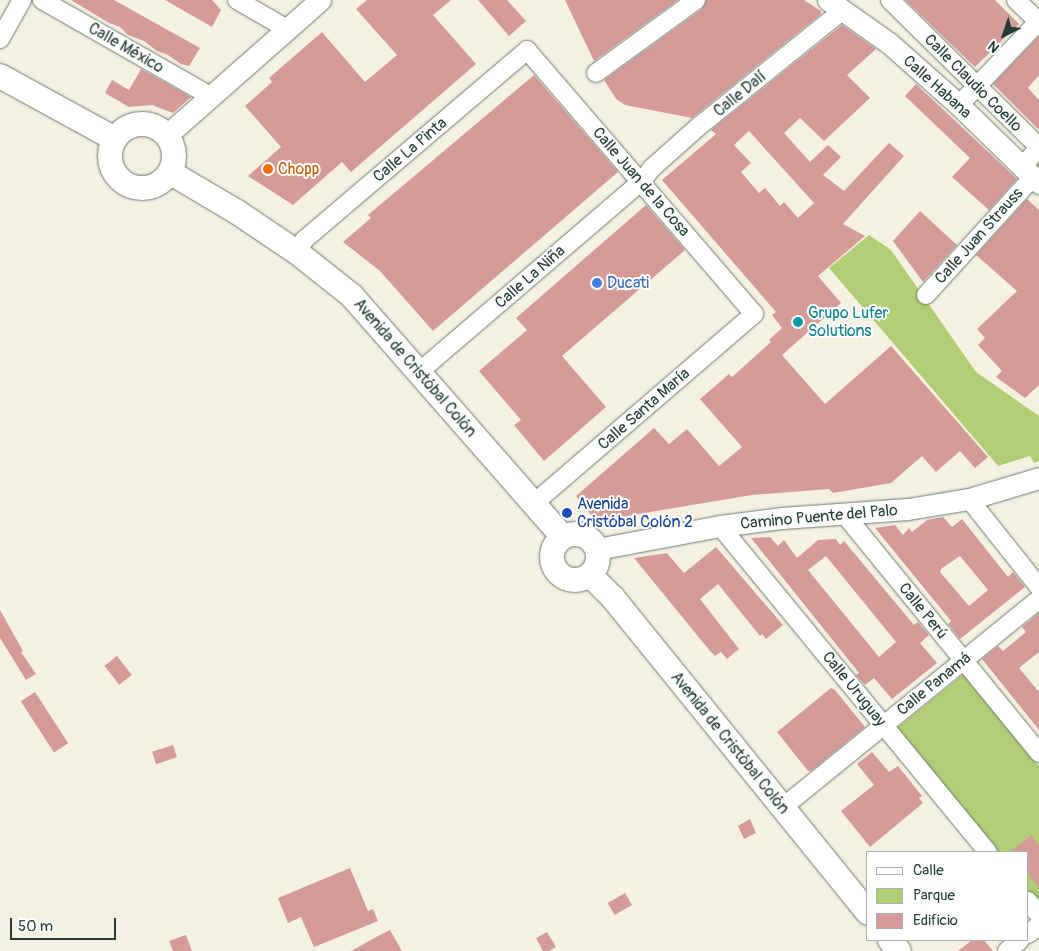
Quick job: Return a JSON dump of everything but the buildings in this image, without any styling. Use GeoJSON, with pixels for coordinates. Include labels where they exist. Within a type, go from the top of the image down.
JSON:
{"type":"FeatureCollection","features":[{"type":"Feature","properties":{"kind":"main road"},"geometry":{"type":"LineString","coordinates":[[0,76],[115,139]]}},
{"type":"Feature","properties":{"kind":"main road"},"geometry":{"type":"LineString","coordinates":[[140,124],[154,127],[167,135],[175,153],[170,172],[164,180],[146,189],[126,184],[118,178],[110,159],[115,139],[126,129],[140,124]]}},
{"type":"Feature","properties":{"kind":"main road","name":"Avenida de Cristóbal Colón"},"geometry":{"type":"LineString","coordinates":[[170,172],[236,212],[298,254],[352,296],[563,537]]}},
{"type":"Feature","properties":{"kind":"main road"},"geometry":{"type":"LineString","coordinates":[[575,534],[588,538],[597,549],[598,562],[590,575],[582,580],[569,580],[558,574],[551,557],[553,547],[563,537],[575,534]]}},
{"type":"Feature","properties":{"kind":"main road","name":"Avenida de Cristóbal Colón"},"geometry":{"type":"LineString","coordinates":[[590,575],[613,598],[866,911]]}},
{"type":"Feature","properties":{"kind":"main road"},"geometry":{"type":"LineString","coordinates":[[891,941],[899,951]]}},
{"type":"Feature","properties":{"kind":"street"},"geometry":{"type":"LineString","coordinates":[[0,39],[22,0]]}},
{"type":"Feature","properties":{"kind":"street","name":"Calle México"},"geometry":{"type":"LineString","coordinates":[[42,0],[210,96]]}},
{"type":"Feature","properties":{"kind":"street"},"geometry":{"type":"LineString","coordinates":[[237,0],[287,29]]}},
{"type":"Feature","properties":{"kind":"street"},"geometry":{"type":"LineString","coordinates":[[167,135],[320,0]]}},
{"type":"Feature","properties":{"kind":"street"},"geometry":{"type":"LineString","coordinates":[[596,73],[696,0]]}},
{"type":"Feature","properties":{"kind":"street","name":"Calle Claudio Coello"},"geometry":{"type":"LineString","coordinates":[[890,0],[1039,147],[1031,176]]}},
{"type":"Feature","properties":{"kind":"street"},"geometry":{"type":"LineString","coordinates":[[958,105],[1039,22],[1016,0]]}},
{"type":"Feature","properties":{"kind":"street","name":"Calle Habana"},"geometry":{"type":"LineString","coordinates":[[832,3],[889,43],[958,105],[1031,176]]}},
{"type":"Feature","properties":{"kind":"street","name":"Calle Dalí"},"geometry":{"type":"LineString","coordinates":[[642,182],[652,168],[832,3]]}},
{"type":"Feature","properties":{"kind":"street","name":"Calle Juan de la Cosa"},"geometry":{"type":"LineString","coordinates":[[527,50],[754,314]]}},
{"type":"Feature","properties":{"kind":"street","name":"Calle La Pinta"},"geometry":{"type":"LineString","coordinates":[[298,254],[304,240],[527,50]]}},
{"type":"Feature","properties":{"kind":"street","name":"Calle Juan Strauss"},"geometry":{"type":"LineString","coordinates":[[926,295],[1031,176]]}},
{"type":"Feature","properties":{"kind":"street","name":"Calle La Niña"},"geometry":{"type":"LineString","coordinates":[[419,372],[642,182]]}},
{"type":"Feature","properties":{"kind":"street","name":"Calle Santa María"},"geometry":{"type":"LineString","coordinates":[[533,504],[754,314]]}},
{"type":"Feature","properties":{"kind":"street","name":"Camino Puente del Palo"},"geometry":{"type":"LineString","coordinates":[[597,549],[720,526],[782,518],[908,509],[969,499],[1039,478]]}},
{"type":"Feature","properties":{"kind":"street"},"geometry":{"type":"LineString","coordinates":[[969,499],[1039,587]]}},
{"type":"Feature","properties":{"kind":"street","name":"Calle Perú"},"geometry":{"type":"LineString","coordinates":[[845,515],[1039,753]]}},
{"type":"Feature","properties":{"kind":"street","name":"Calle Uruguay"},"geometry":{"type":"LineString","coordinates":[[720,526],[987,851]]}},
{"type":"Feature","properties":{"kind":"street","name":"Calle Panamá"},"geometry":{"type":"LineString","coordinates":[[782,808],[1039,599]]}},
{"type":"Feature","properties":{"kind":"street"},"geometry":{"type":"LineString","coordinates":[[1029,902],[1039,915]]}},
{"type":"Feature","properties":{"kind":"street"},"geometry":{"type":"LineString","coordinates":[[1029,933],[1039,925]]}},
{"type":"Feature","properties":{"kind":"street"},"geometry":{"type":"LineString","coordinates":[[1006,951],[1019,941]]}},
{"type":"Feature","properties":{"kind":"green space"},"geometry":{"type":"Polygon","coordinates":[[[869,235],[891,250],[976,372],[1039,416],[1039,461],[1034,463],[1030,456],[998,466],[829,268],[869,235]]]}},
{"type":"Feature","properties":{"kind":"green space"},"geometry":{"type":"Polygon","coordinates":[[[965,673],[1039,766],[1039,906],[1029,893],[1029,851],[995,851],[897,728],[965,673]]]}},
{"type":"Feature","properties":{"kind":"place","name":"Chopp"},"geometry":{"type":"Point","coordinates":[268,169]}},
{"type":"Feature","properties":{"kind":"place","name":"Ducati"},"geometry":{"type":"Point","coordinates":[597,283]}},
{"type":"Feature","properties":{"kind":"place","name":"Grupo Lufer Solutions"},"geometry":{"type":"Point","coordinates":[798,322]}},
{"type":"Feature","properties":{"kind":"place","name":"Avenida Cristóbal Colón 2"},"geometry":{"type":"Point","coordinates":[567,513]}}]}
